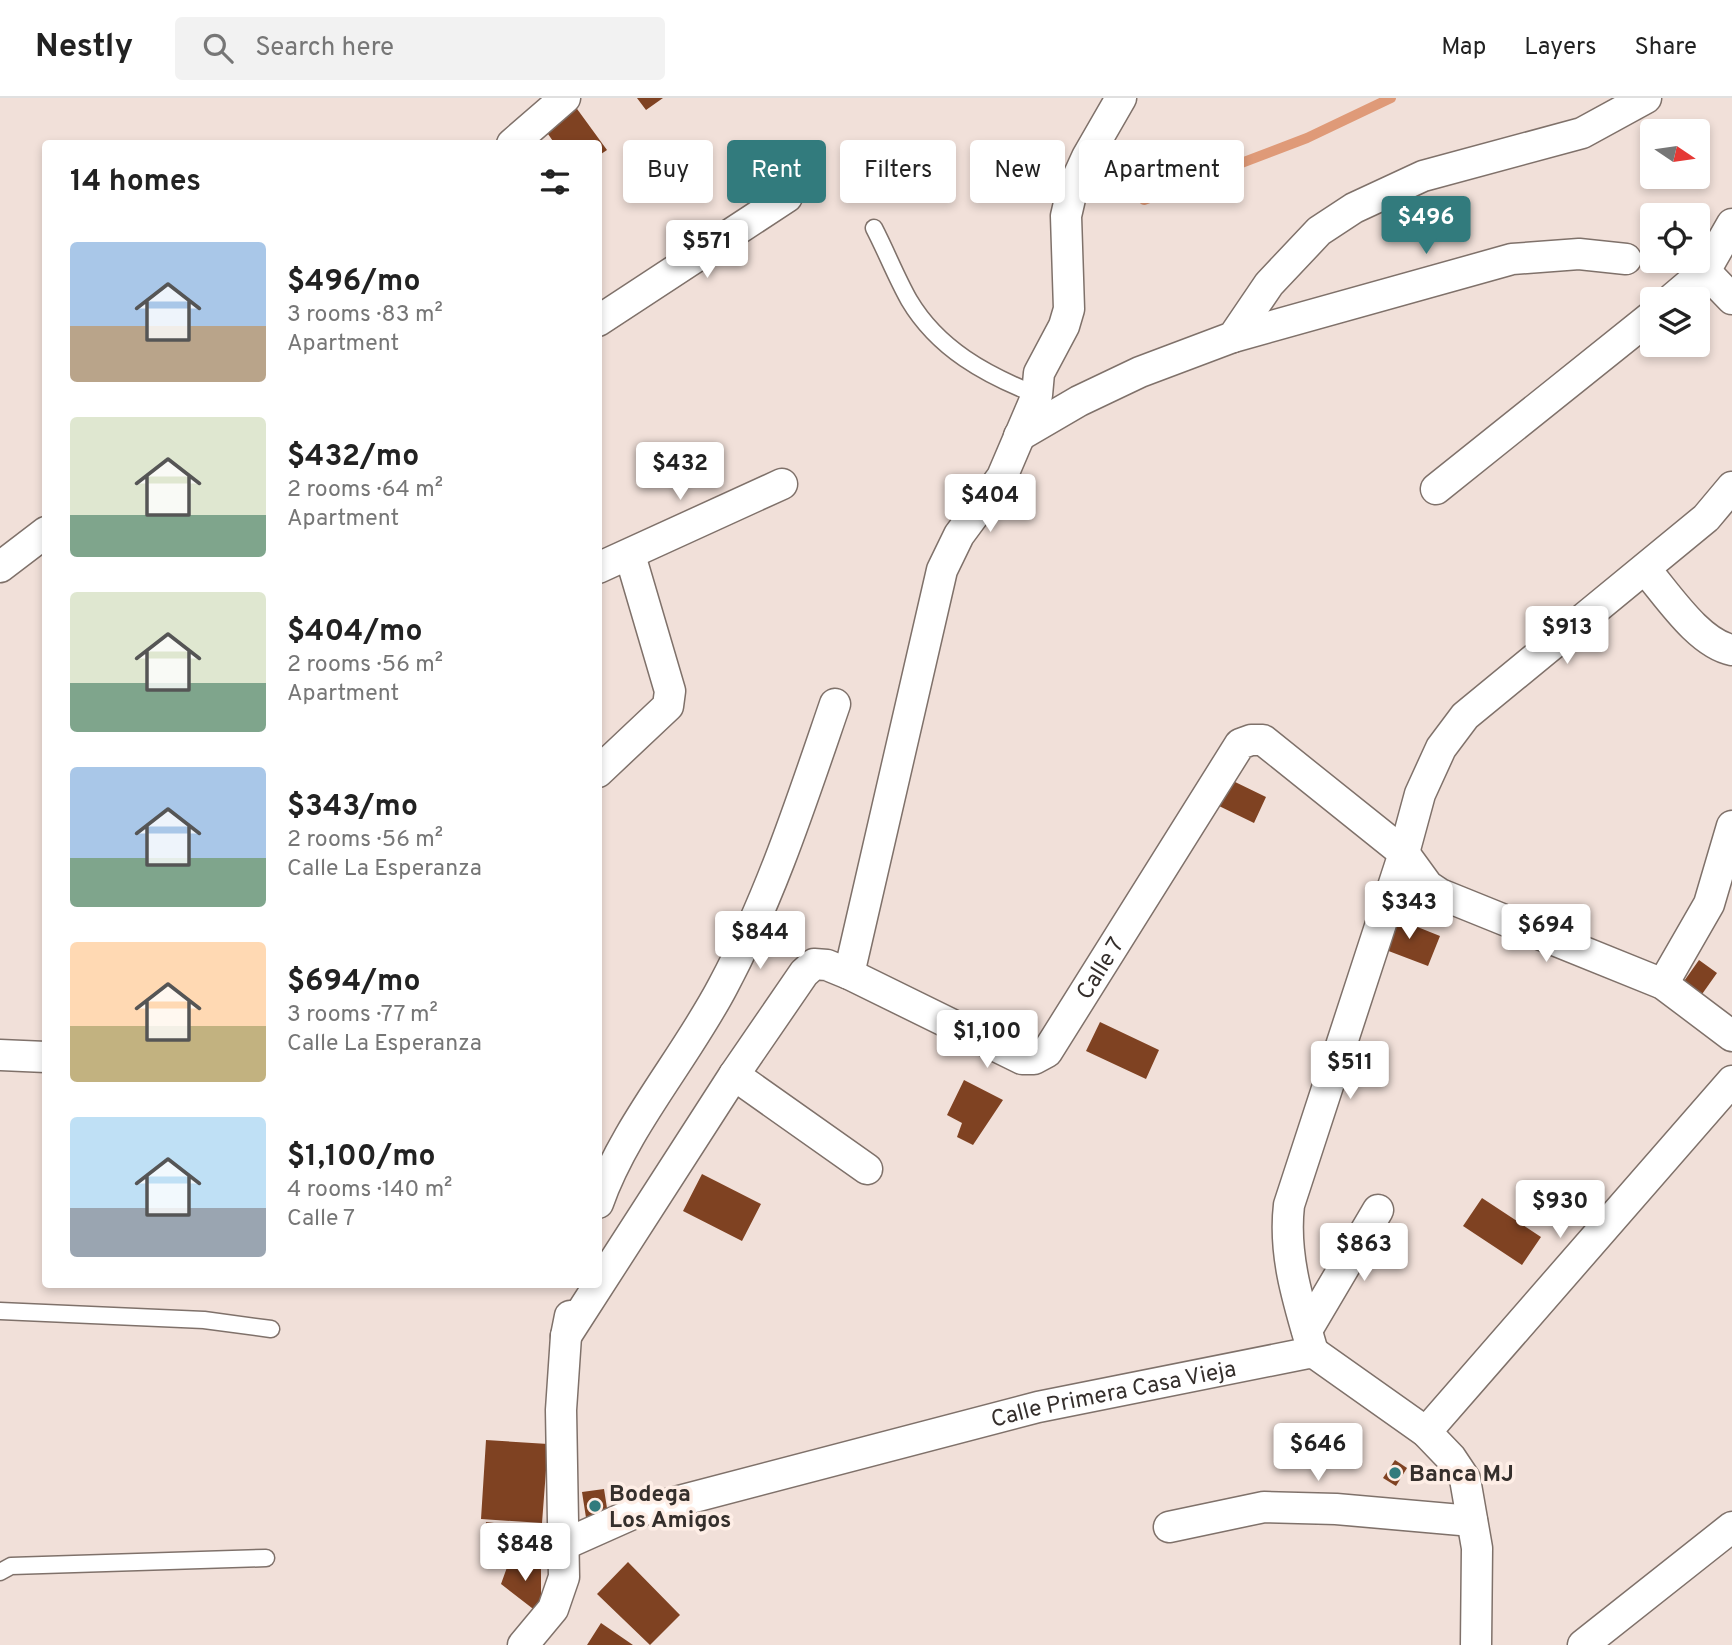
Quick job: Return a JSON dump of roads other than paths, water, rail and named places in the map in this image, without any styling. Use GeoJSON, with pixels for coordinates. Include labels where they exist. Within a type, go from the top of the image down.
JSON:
{"type":"FeatureCollection","features":[{"type":"Feature","properties":{"kind":"street"},"geometry":{"type":"LineString","coordinates":[[517,140],[565,98]]}},
{"type":"Feature","properties":{"kind":"street"},"geometry":{"type":"LineString","coordinates":[[849,974],[942,570],[959,535],[1002,477],[1037,395],[1039,373],[1064,326],[1069,309],[1065,226],[1072,190],[1087,157],[1121,98]]}},
{"type":"Feature","properties":{"kind":"street"},"geometry":{"type":"LineString","coordinates":[[1233,337],[1269,284],[1319,232],[1354,208],[1423,176],[1582,133],[1646,98]]}},
{"type":"Feature","properties":{"kind":"street"},"geometry":{"type":"LineString","coordinates":[[602,318],[778,203]]}},
{"type":"Feature","properties":{"kind":"street"},"geometry":{"type":"LineString","coordinates":[[1710,262],[1732,224]]}},
{"type":"Feature","properties":{"kind":"street"},"geometry":{"type":"LineString","coordinates":[[1019,436],[1079,401],[1140,372],[1233,337],[1512,259],[1579,254],[1626,260]]}},
{"type":"Feature","properties":{"kind":"street"},"geometry":{"type":"LineString","coordinates":[[1686,287],[1703,273]]}},
{"type":"Feature","properties":{"kind":"street"},"geometry":{"type":"LineString","coordinates":[[1707,273],[1732,299]]}},
{"type":"Feature","properties":{"kind":"street"},"geometry":{"type":"LineString","coordinates":[[1436,489],[1640,326]]}},
{"type":"Feature","properties":{"kind":"street"},"geometry":{"type":"LineString","coordinates":[[602,566],[782,484]]}},
{"type":"Feature","properties":{"kind":"street"},"geometry":{"type":"LineString","coordinates":[[1476,1645],[1477,1548],[1465,1479],[1451,1458],[1426,1432],[1310,1341],[1287,1254],[1289,1205],[1404,853],[1420,794],[1441,748],[1465,716],[1706,518],[1732,487]]}},
{"type":"Feature","properties":{"kind":"street"},"geometry":{"type":"LineString","coordinates":[[0,567],[42,536]]}},
{"type":"Feature","properties":{"kind":"street"},"geometry":{"type":"LineString","coordinates":[[602,768],[668,706],[671,698],[630,555]]}},
{"type":"Feature","properties":{"kind":"street"},"geometry":{"type":"LineString","coordinates":[[1645,569],[1697,629],[1715,644],[1732,650]]}},
{"type":"Feature","properties":{"kind":"street"},"geometry":{"type":"LineString","coordinates":[[602,1194],[618,1158],[722,989],[755,923],[784,850],[835,704]]}},
{"type":"Feature","properties":{"kind":"street","name":"Calle 7"},"geometry":{"type":"LineString","coordinates":[[602,1280],[734,1075],[804,973],[814,964],[827,965],[849,974],[1022,1059],[1034,1059],[1047,1052],[1240,744],[1251,740],[1263,740],[1404,853],[1428,886],[1440,894],[1663,984],[1732,1036]]}},
{"type":"Feature","properties":{"kind":"street"},"geometry":{"type":"LineString","coordinates":[[1663,984],[1709,904],[1732,826]]}},
{"type":"Feature","properties":{"kind":"street"},"geometry":{"type":"LineString","coordinates":[[0,1055],[42,1057]]}},
{"type":"Feature","properties":{"kind":"street"},"geometry":{"type":"LineString","coordinates":[[734,1075],[867,1169]]}},
{"type":"Feature","properties":{"kind":"street"},"geometry":{"type":"LineString","coordinates":[[1426,1432],[1732,1081]]}},
{"type":"Feature","properties":{"kind":"street"},"geometry":{"type":"LineString","coordinates":[[1310,1341],[1378,1210]]}},
{"type":"Feature","properties":{"kind":"street"},"geometry":{"type":"LineString","coordinates":[[523,1645],[552,1609],[564,1577],[561,1410],[566,1336],[576,1288]]}},
{"type":"Feature","properties":{"kind":"street","name":"Calle 7"},"geometry":{"type":"LineString","coordinates":[[566,1336],[597,1288]]}},
{"type":"Feature","properties":{"kind":"street","name":"Calle Primera Casa Vieja"},"geometry":{"type":"LineString","coordinates":[[564,1545],[637,1512],[958,1427],[1310,1341]]}},
{"type":"Feature","properties":{"kind":"street"},"geometry":{"type":"LineString","coordinates":[[1168,1527],[1264,1507],[1336,1509],[1472,1521]]}},
{"type":"Feature","properties":{"kind":"street"},"geometry":{"type":"LineString","coordinates":[[1583,1645],[1732,1527]]}},
{"type":"Feature","properties":{"kind":"lane"},"geometry":{"type":"LineString","coordinates":[[874,228],[909,301],[932,333],[968,363],[1006,383],[1037,395]]}},
{"type":"Feature","properties":{"kind":"lane"},"geometry":{"type":"LineString","coordinates":[[0,1311],[204,1320],[271,1329]]}},
{"type":"Feature","properties":{"kind":"lane"},"geometry":{"type":"LineString","coordinates":[[0,1572],[11,1566],[266,1558]]}},
{"type":"Feature","properties":{"kind":"waterway"},"geometry":{"type":"LineString","coordinates":[[1244,162],[1307,138],[1391,98]]}},
{"type":"Feature","properties":{"kind":"place","name":"Banca MJ"},"geometry":{"type":"Point","coordinates":[1395,1473]}},
{"type":"Feature","properties":{"kind":"place","name":"Bodega Los Amigos"},"geometry":{"type":"Point","coordinates":[595,1506]}}]}
